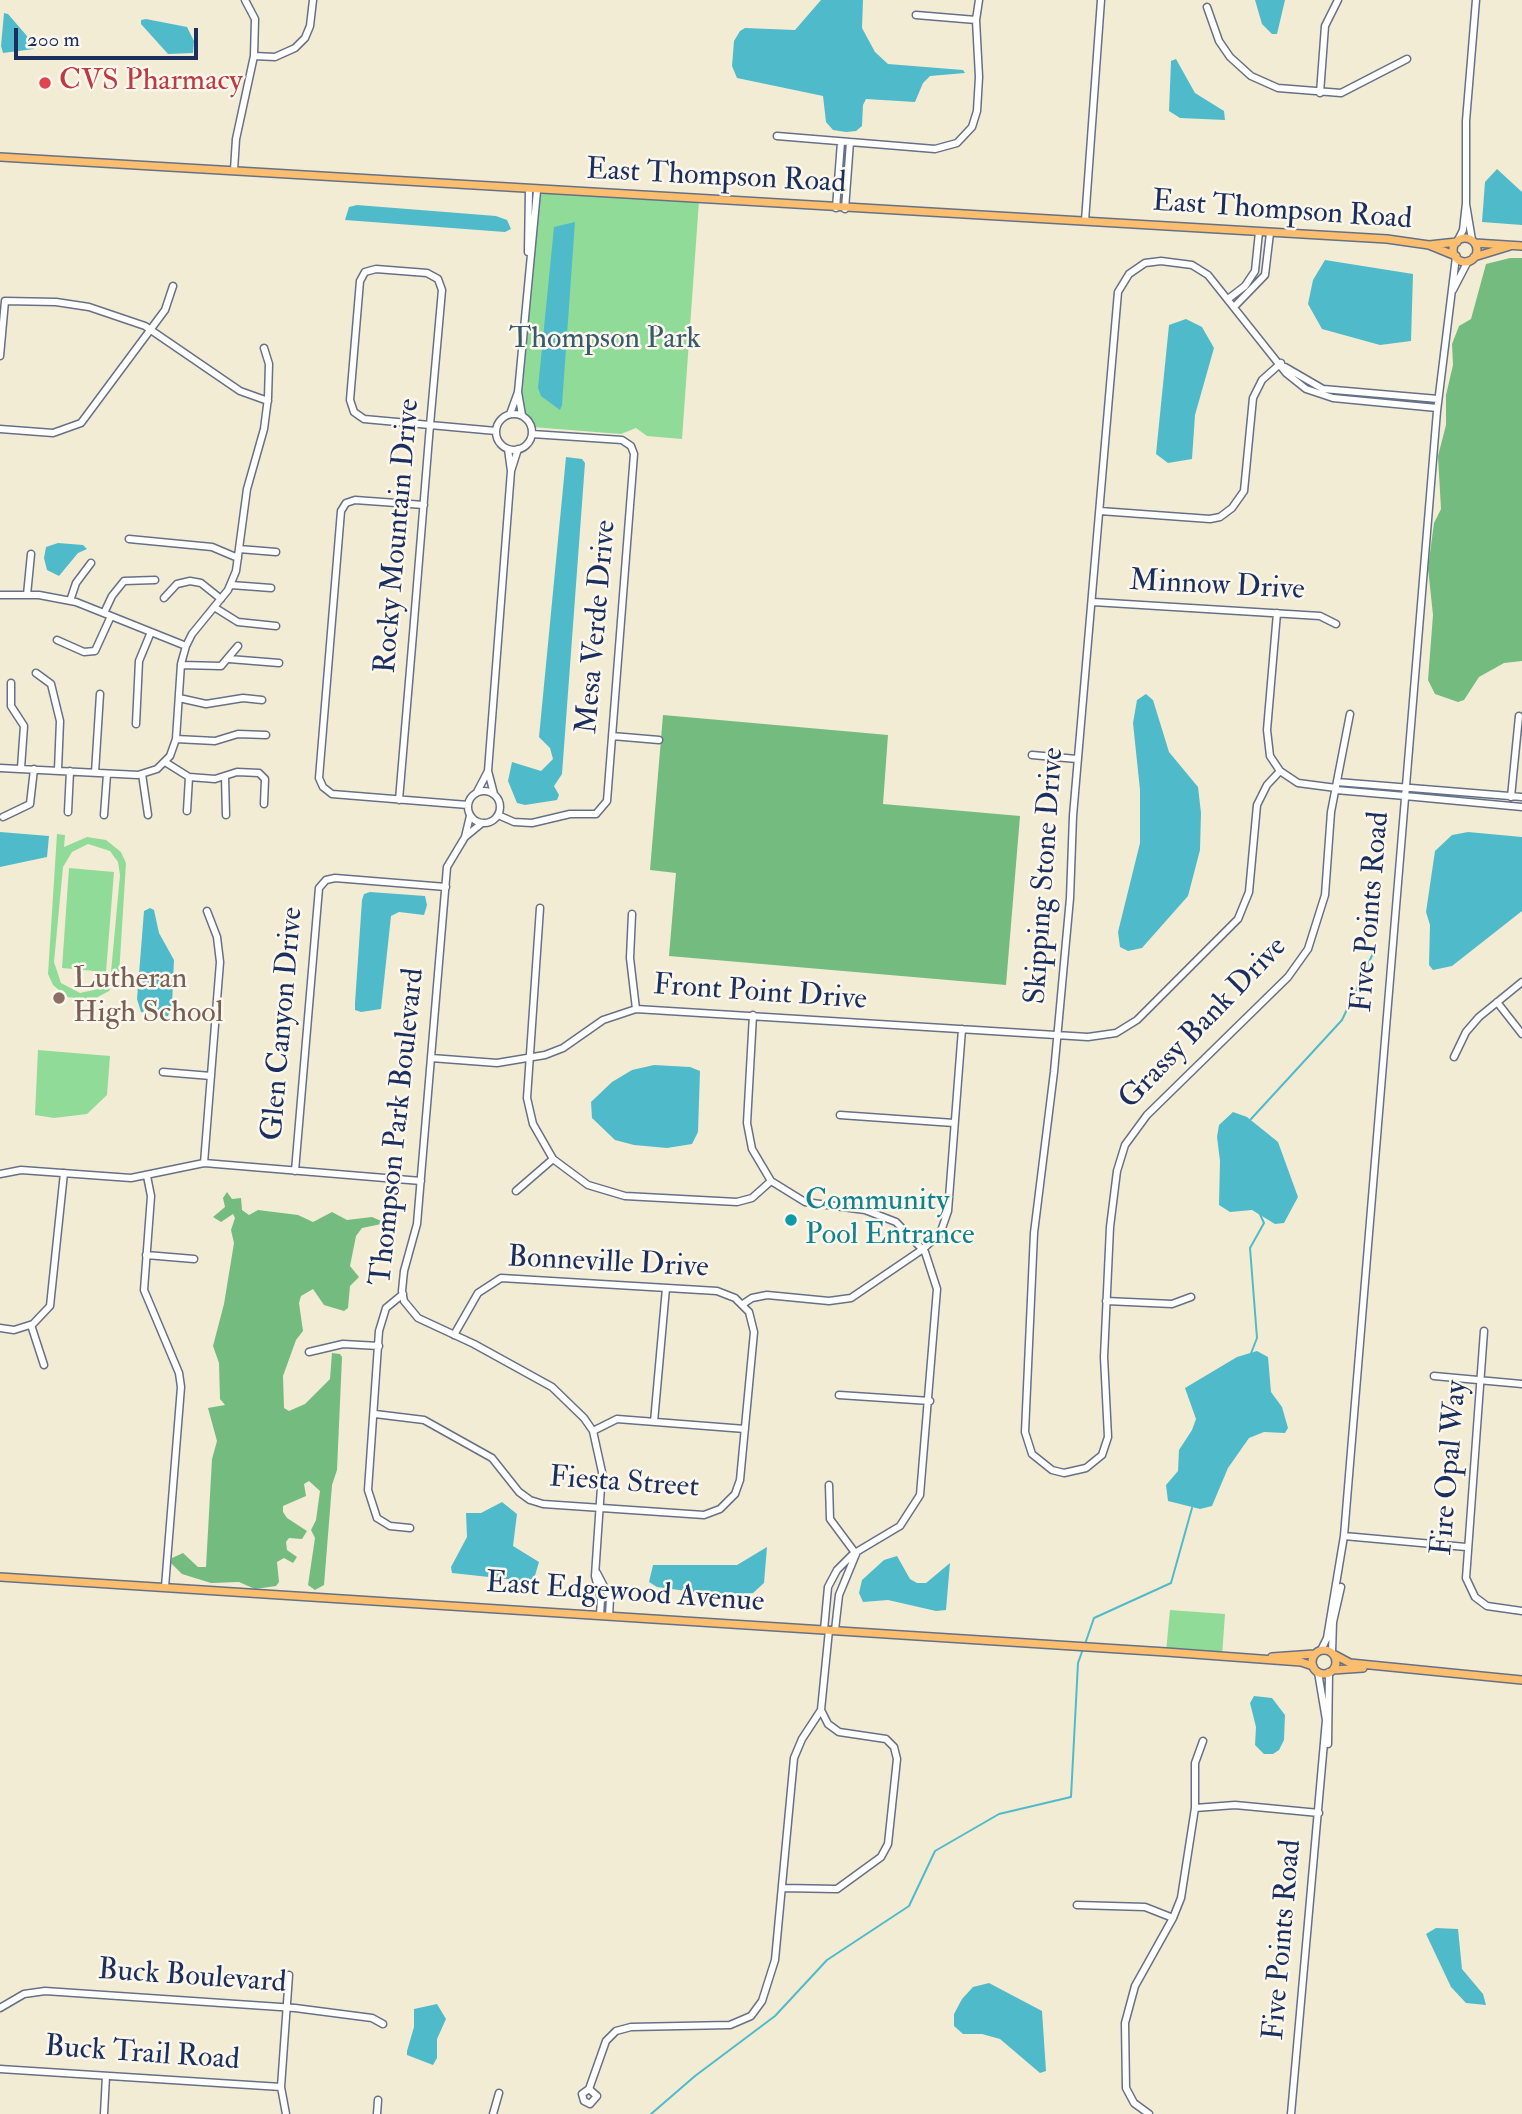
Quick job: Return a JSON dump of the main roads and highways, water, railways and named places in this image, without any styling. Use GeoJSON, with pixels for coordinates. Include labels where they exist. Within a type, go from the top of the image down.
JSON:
{"type":"FeatureCollection","features":[{"type":"Feature","properties":{"kind":"main road","name":"East Thompson Road"},"geometry":{"type":"LineString","coordinates":[[0,157],[533,191],[1387,239],[1429,245],[1471,259]]}},
{"type":"Feature","properties":{"kind":"main road"},"geometry":{"type":"LineString","coordinates":[[1456,256],[1453,251],[1457,241]]}},
{"type":"Feature","properties":{"kind":"main road","name":"East Thompson Road"},"geometry":{"type":"LineString","coordinates":[[1429,245],[1473,242]]}},
{"type":"Feature","properties":{"kind":"main road"},"geometry":{"type":"LineString","coordinates":[[1510,246],[1471,259],[1473,242],[1522,246]]}},
{"type":"Feature","properties":{"kind":"main road","name":"East Edgewood Avenue"},"geometry":{"type":"LineString","coordinates":[[0,1577],[1247,1657],[1304,1662],[1315,1669],[1331,1671]]}},
{"type":"Feature","properties":{"kind":"main road"},"geometry":{"type":"LineString","coordinates":[[1315,1669],[1318,1652]]}},
{"type":"Feature","properties":{"kind":"main road","name":"East Edgewood Avenue"},"geometry":{"type":"LineString","coordinates":[[1247,1657],[1318,1652],[1333,1654]]}},
{"type":"Feature","properties":{"kind":"main road"},"geometry":{"type":"LineString","coordinates":[[1333,1654],[1348,1663],[1522,1680]]}},
{"type":"Feature","properties":{"kind":"main road"},"geometry":{"type":"LineString","coordinates":[[1331,1671],[1336,1663],[1333,1654]]}},
{"type":"Feature","properties":{"kind":"main road"},"geometry":{"type":"LineString","coordinates":[[1331,1671],[1402,1669]]}},
{"type":"Feature","properties":{"kind":"water"},"geometry":{"type":"Polygon","coordinates":[[[821,0],[863,0],[862,28],[875,52],[888,64],[963,70],[965,73],[930,76],[923,83],[915,102],[866,99],[862,126],[856,131],[846,132],[833,130],[826,122],[823,96],[737,78],[732,66],[734,41],[740,31],[745,28],[795,30],[821,0]]]}},
{"type":"Feature","properties":{"kind":"water"},"geometry":{"type":"Polygon","coordinates":[[[1255,0],[1285,0],[1277,34],[1272,34],[1262,24],[1255,0]]]}},
{"type":"Feature","properties":{"kind":"water"},"geometry":{"type":"Polygon","coordinates":[[[4,13],[8,14],[33,43],[34,49],[3,53],[1,46],[4,13]]]}},
{"type":"Feature","properties":{"kind":"water"},"geometry":{"type":"Polygon","coordinates":[[[141,20],[187,27],[194,41],[193,53],[168,54],[141,24],[141,20]]]}},
{"type":"Feature","properties":{"kind":"water"},"geometry":{"type":"Polygon","coordinates":[[[1176,59],[1195,93],[1224,111],[1225,120],[1180,118],[1169,111],[1171,61],[1176,59]]]}},
{"type":"Feature","properties":{"kind":"water"},"geometry":{"type":"Polygon","coordinates":[[[1497,169],[1522,192],[1522,225],[1482,222],[1485,182],[1497,169]]]}},
{"type":"Feature","properties":{"kind":"water"},"geometry":{"type":"Polygon","coordinates":[[[357,205],[496,216],[507,220],[511,229],[505,232],[345,220],[349,207],[357,205]]]}},
{"type":"Feature","properties":{"kind":"water"},"geometry":{"type":"Polygon","coordinates":[[[575,222],[560,410],[541,396],[538,388],[554,227],[575,222]]]}},
{"type":"Feature","properties":{"kind":"water"},"geometry":{"type":"Polygon","coordinates":[[[1325,260],[1413,274],[1411,341],[1380,345],[1322,329],[1308,304],[1313,280],[1325,260]]]}},
{"type":"Feature","properties":{"kind":"water"},"geometry":{"type":"Polygon","coordinates":[[[1186,319],[1202,327],[1214,348],[1195,415],[1192,459],[1168,463],[1156,454],[1169,325],[1186,319]]]}},
{"type":"Feature","properties":{"kind":"water"},"geometry":{"type":"Polygon","coordinates":[[[566,457],[582,459],[585,463],[562,774],[554,786],[559,795],[557,800],[525,805],[517,803],[508,781],[512,762],[541,771],[553,759],[550,748],[539,737],[566,457]]]}},
{"type":"Feature","properties":{"kind":"water"},"geometry":{"type":"Polygon","coordinates":[[[58,543],[83,545],[87,549],[78,553],[59,576],[47,570],[44,558],[46,547],[58,543]]]}},
{"type":"Feature","properties":{"kind":"water"},"geometry":{"type":"Polygon","coordinates":[[[1146,694],[1153,700],[1169,752],[1198,787],[1201,813],[1200,850],[1188,896],[1142,948],[1128,951],[1120,947],[1118,932],[1140,843],[1140,790],[1133,723],[1137,700],[1146,694]]]}},
{"type":"Feature","properties":{"kind":"water"},"geometry":{"type":"Polygon","coordinates":[[[0,832],[49,836],[47,857],[0,867],[0,832]]]}},
{"type":"Feature","properties":{"kind":"water"},"geometry":{"type":"Polygon","coordinates":[[[1468,832],[1522,837],[1522,911],[1452,966],[1433,970],[1429,965],[1430,925],[1426,912],[1435,851],[1452,835],[1468,832]]]}},
{"type":"Feature","properties":{"kind":"water"},"geometry":{"type":"Polygon","coordinates":[[[370,892],[425,896],[427,905],[424,915],[399,912],[391,916],[381,1009],[361,1012],[355,1010],[355,1003],[362,900],[364,894],[370,892]]]}},
{"type":"Feature","properties":{"kind":"water"},"geometry":{"type":"Polygon","coordinates":[[[150,908],[154,910],[159,933],[174,960],[172,1005],[168,1016],[161,1017],[141,1012],[137,999],[144,911],[150,908]]]}},
{"type":"Feature","properties":{"kind":"water"},"geometry":{"type":"Polygon","coordinates":[[[654,1065],[690,1067],[700,1071],[698,1132],[692,1144],[667,1148],[634,1145],[615,1140],[592,1118],[591,1102],[612,1082],[632,1070],[654,1065]]]}},
{"type":"Feature","properties":{"kind":"water"},"geometry":{"type":"Polygon","coordinates":[[[1233,1112],[1247,1117],[1278,1142],[1298,1197],[1284,1223],[1275,1224],[1252,1210],[1230,1212],[1219,1205],[1220,1161],[1217,1137],[1219,1125],[1233,1112]]]}},
{"type":"Feature","properties":{"kind":"water"},"geometry":{"type":"Polygon","coordinates":[[[1257,1351],[1268,1357],[1271,1392],[1282,1407],[1288,1428],[1285,1433],[1264,1432],[1249,1438],[1228,1468],[1212,1506],[1200,1509],[1168,1501],[1166,1485],[1178,1471],[1179,1450],[1196,1419],[1185,1388],[1237,1357],[1257,1351]]]}},
{"type":"Feature","properties":{"kind":"water"},"geometry":{"type":"Polygon","coordinates":[[[502,1502],[517,1514],[513,1546],[539,1562],[534,1579],[526,1581],[452,1573],[451,1567],[467,1537],[466,1513],[481,1513],[502,1502]]]}},
{"type":"Feature","properties":{"kind":"water"},"geometry":{"type":"Polygon","coordinates":[[[767,1547],[764,1583],[753,1593],[716,1595],[657,1587],[649,1582],[653,1565],[737,1565],[767,1547]]]}},
{"type":"Feature","properties":{"kind":"water"},"geometry":{"type":"Polygon","coordinates":[[[897,1556],[910,1579],[917,1583],[926,1583],[950,1563],[946,1610],[936,1611],[888,1600],[863,1602],[859,1593],[862,1580],[884,1560],[897,1556]]]}},
{"type":"Feature","properties":{"kind":"water"},"geometry":{"type":"Polygon","coordinates":[[[1254,1696],[1272,1698],[1285,1715],[1284,1740],[1279,1750],[1273,1754],[1264,1754],[1255,1745],[1256,1727],[1250,1703],[1254,1696]]]}},
{"type":"Feature","properties":{"kind":"water"},"geometry":{"type":"Polygon","coordinates":[[[1436,1928],[1458,1929],[1462,1969],[1483,1994],[1486,2005],[1466,2003],[1451,1987],[1426,1934],[1436,1928]]]}},
{"type":"Feature","properties":{"kind":"water"},"geometry":{"type":"Polygon","coordinates":[[[989,1983],[1042,2011],[1046,2071],[1040,2073],[1000,2039],[982,2034],[963,2034],[954,2026],[954,2014],[962,1999],[973,1987],[989,1983]]]}},
{"type":"Feature","properties":{"kind":"water"},"geometry":{"type":"Polygon","coordinates":[[[437,2004],[446,2019],[437,2039],[437,2058],[433,2065],[407,2055],[407,2051],[414,2027],[414,2009],[437,2004]]]}},
{"type":"Feature","properties":{"kind":"waterway"},"geometry":{"type":"LineString","coordinates":[[1251,1119],[1342,1020],[1376,947]]}},
{"type":"Feature","properties":{"kind":"waterway"},"geometry":{"type":"LineString","coordinates":[[1250,1356],[1257,1338],[1250,1248],[1264,1223],[1258,1210]]}},
{"type":"Feature","properties":{"kind":"waterway"},"geometry":{"type":"LineString","coordinates":[[1085,1644],[1094,1618],[1171,1583],[1192,1508]]}},
{"type":"Feature","properties":{"kind":"waterway"},"geometry":{"type":"LineString","coordinates":[[651,2114],[695,2076],[775,2016],[827,1960],[909,1906],[935,1851],[999,1814],[1071,1797],[1078,1663],[1083,1649]]}},
{"type":"Feature","properties":{"kind":"place","name":"CVS Pharmacy"},"geometry":{"type":"Point","coordinates":[45,83]}},
{"type":"Feature","properties":{"kind":"place","name":"Lutheran High School"},"geometry":{"type":"Point","coordinates":[59,998]}},
{"type":"Feature","properties":{"kind":"place","name":"Community Pool Entrance"},"geometry":{"type":"Point","coordinates":[791,1220]}},
{"type":"Feature","properties":{"kind":"park label","name":"Thompson Park"},"geometry":{"type":"Point","coordinates":[605,341]}}]}
